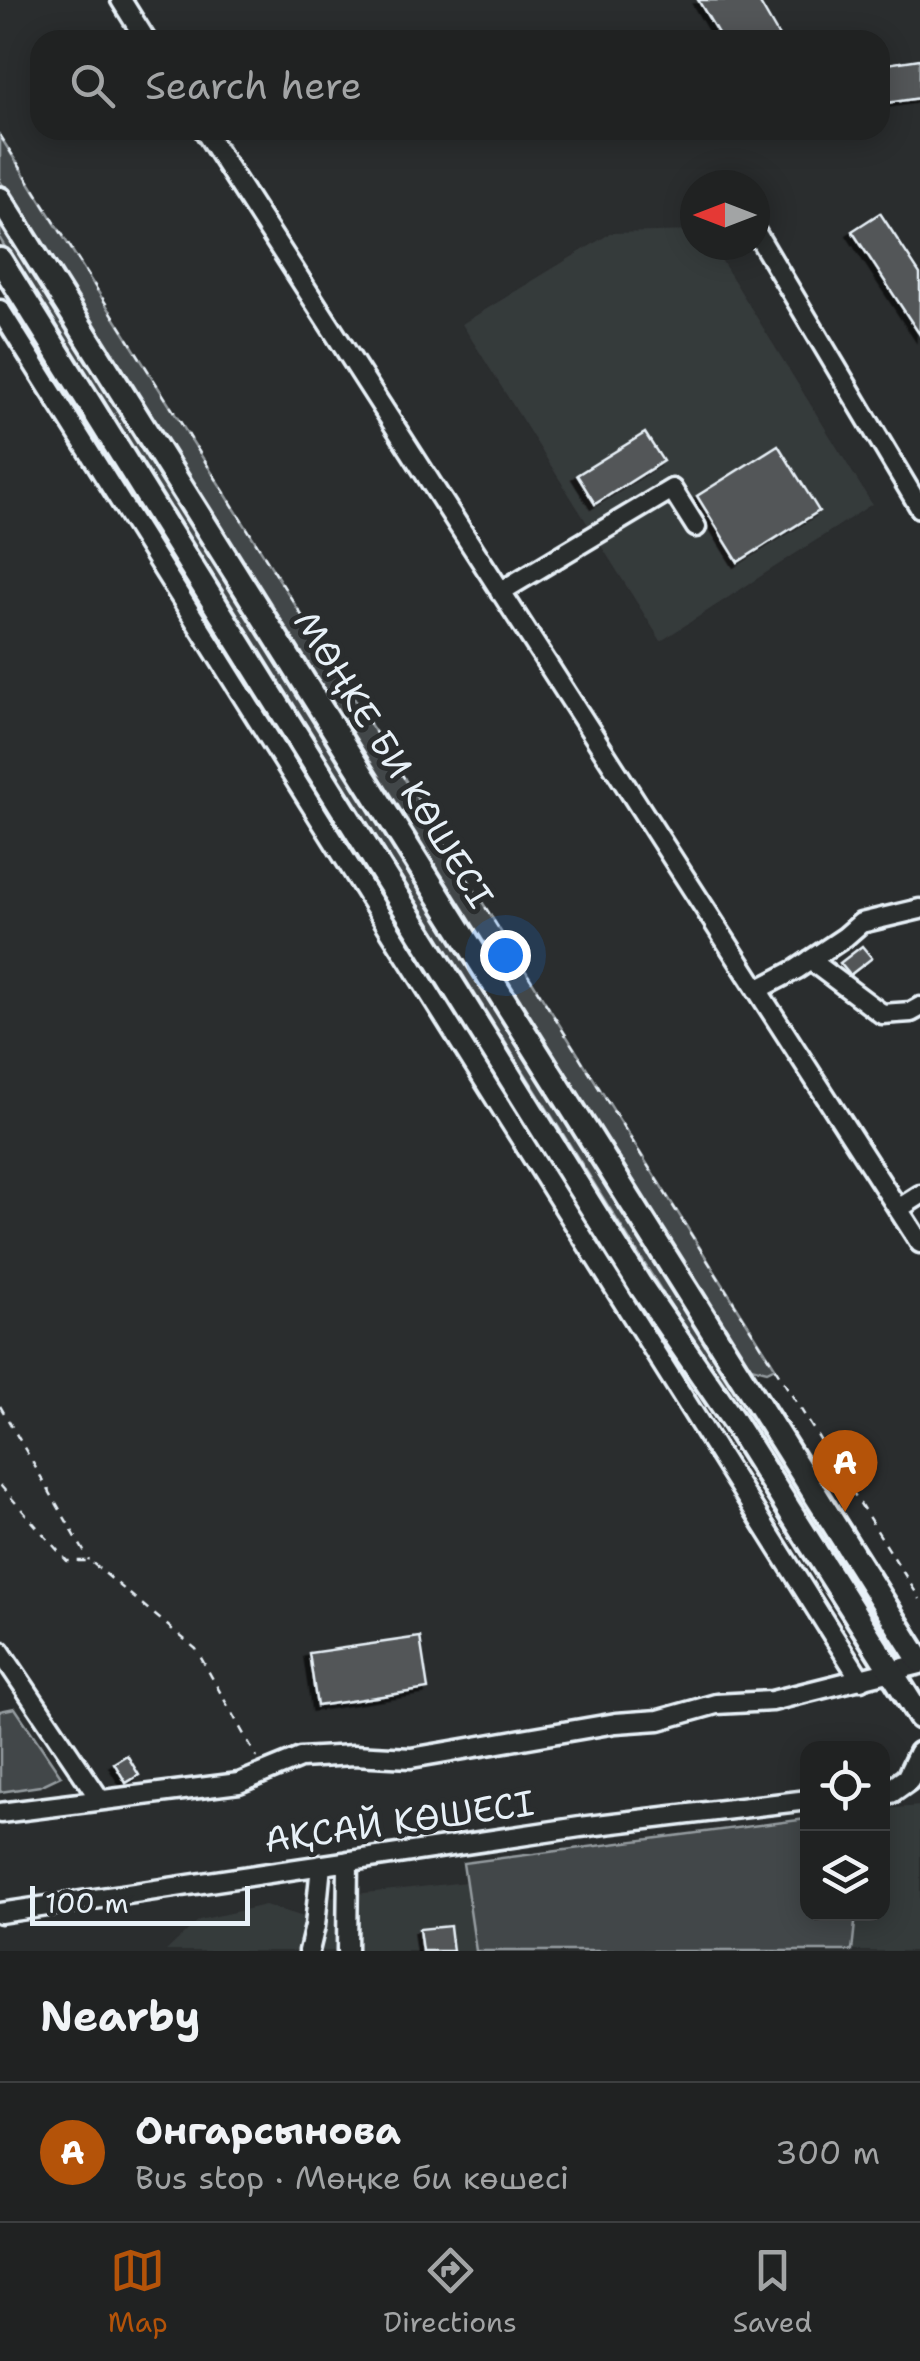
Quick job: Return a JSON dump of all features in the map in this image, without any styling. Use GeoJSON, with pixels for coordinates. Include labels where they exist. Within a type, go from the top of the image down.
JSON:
{"type":"FeatureCollection","features":[{"type":"Feature","properties":{"kind":"main road","name":"МӨҢКЕ БИ КӨШЕСІ"},"geometry":{"type":"LineString","coordinates":[[9,192],[920,1663]]}},
{"type":"Feature","properties":{"kind":"main road","name":"МӨҢКЕ БИ КӨШЕСІ"},"geometry":{"type":"LineString","coordinates":[[0,260],[640,1285],[732,1419],[920,1717]]}},
{"type":"Feature","properties":{"kind":"main road"},"geometry":{"type":"LineString","coordinates":[[890,1789],[908,1779],[920,1754]]}},
{"type":"Feature","properties":{"kind":"street"},"geometry":{"type":"LineString","coordinates":[[120,0],[140,30]]}},
{"type":"Feature","properties":{"kind":"street"},"geometry":{"type":"LineString","coordinates":[[210,140],[920,1243]]}},
{"type":"Feature","properties":{"kind":"street"},"geometry":{"type":"LineString","coordinates":[[770,256],[920,508]]}},
{"type":"Feature","properties":{"kind":"street"},"geometry":{"type":"LineString","coordinates":[[0,310],[861,1680]]}},
{"type":"Feature","properties":{"kind":"street"},"geometry":{"type":"LineString","coordinates":[[500,592],[672,489],[696,527]]}},
{"type":"Feature","properties":{"kind":"street"},"geometry":{"type":"LineString","coordinates":[[756,990],[810,960],[860,922],[920,909]]}},
{"type":"Feature","properties":{"kind":"street"},"geometry":{"type":"LineString","coordinates":[[810,960],[882,1014],[920,1008]]}},
{"type":"Feature","properties":{"kind":"street"},"geometry":{"type":"LineString","coordinates":[[898,1210],[920,1195]]}},
{"type":"Feature","properties":{"kind":"street"},"geometry":{"type":"LineString","coordinates":[[0,1651],[99,1798]]}},
{"type":"Feature","properties":{"kind":"street"},"geometry":{"type":"LineString","coordinates":[[0,1812],[240,1783],[300,1758],[411,1758],[616,1722],[659,1720],[716,1704],[772,1702],[920,1663]]}},
{"type":"Feature","properties":{"kind":"street"},"geometry":{"type":"LineString","coordinates":[[890,1791],[920,1787]]}},
{"type":"Feature","properties":{"kind":"street","name":"АҚСАЙ КӨШЕСІ"},"geometry":{"type":"LineString","coordinates":[[0,1913],[580,1828],[800,1801]]}},
{"type":"Feature","properties":{"kind":"street"},"geometry":{"type":"LineString","coordinates":[[347,1951],[348,1861]]}},
{"type":"Feature","properties":{"kind":"street"},"geometry":{"type":"LineString","coordinates":[[309,1951],[321,1865]]}},
{"type":"Feature","properties":{"kind":"path"},"geometry":{"type":"LineString","coordinates":[[0,135],[920,1599]]}},
{"type":"Feature","properties":{"kind":"path"},"geometry":{"type":"LineString","coordinates":[[9,192],[28,180]]}},
{"type":"Feature","properties":{"kind":"path"},"geometry":{"type":"LineString","coordinates":[[0,1406],[90,1561],[196,1649],[266,1772]]}},
{"type":"Feature","properties":{"kind":"path"},"geometry":{"type":"LineString","coordinates":[[0,1485],[68,1561],[90,1561]]}},
{"type":"Feature","properties":{"kind":"shaded area"},"geometry":{"type":"Polygon","coordinates":[[[0,136],[775,1367],[767,1371],[747,1366],[42,242],[0,181],[0,136]]]}},
{"type":"Feature","properties":{"kind":"shaded area"},"geometry":{"type":"Polygon","coordinates":[[[0,223],[897,1643],[885,1646],[0,239],[0,223]]]}},
{"type":"Feature","properties":{"kind":"shaded area"},"geometry":{"type":"Polygon","coordinates":[[[680,231],[680,260],[721,260],[872,504],[661,641],[462,324],[611,233],[680,231]]]}},
{"type":"Feature","properties":{"kind":"shaded area"},"geometry":{"type":"Polygon","coordinates":[[[15,1708],[61,1776],[40,1786],[0,1792],[0,1711],[15,1708]]]}},
{"type":"Feature","properties":{"kind":"shaded area"},"geometry":{"type":"Polygon","coordinates":[[[920,1806],[920,1951],[852,1951],[855,1921],[890,1921],[890,1808],[920,1806]]]}},
{"type":"Feature","properties":{"kind":"shaded area"},"geometry":{"type":"Polygon","coordinates":[[[800,1820],[800,1921],[855,1921],[852,1951],[476,1951],[463,1863],[800,1820]]]}},
{"type":"Feature","properties":{"kind":"shaded area"},"geometry":{"type":"Polygon","coordinates":[[[466,1882],[476,1951],[321,1951],[328,1897],[466,1882]]]}},
{"type":"Feature","properties":{"kind":"shaded area"},"geometry":{"type":"Polygon","coordinates":[[[265,1905],[304,1917],[298,1951],[166,1951],[199,1920],[265,1905]]]}},
{"type":"Feature","properties":{"kind":"building"},"geometry":{"type":"Polygon","coordinates":[[[698,0],[758,0],[775,30],[716,30],[698,0]]]}},
{"type":"Feature","properties":{"kind":"building"},"geometry":{"type":"Polygon","coordinates":[[[920,59],[920,98],[890,102],[890,64],[920,59]]]}},
{"type":"Feature","properties":{"kind":"building"},"geometry":{"type":"Polygon","coordinates":[[[880,213],[920,274],[920,335],[852,231],[880,213]]]}},
{"type":"Feature","properties":{"kind":"building"},"geometry":{"type":"Polygon","coordinates":[[[645,433],[663,461],[595,504],[577,475],[645,433]]]}},
{"type":"Feature","properties":{"kind":"building"},"geometry":{"type":"Polygon","coordinates":[[[778,445],[819,511],[738,562],[697,496],[778,445]]]}},
{"type":"Feature","properties":{"kind":"building"},"geometry":{"type":"Polygon","coordinates":[[[862,946],[872,958],[850,975],[840,963],[862,946]]]}},
{"type":"Feature","properties":{"kind":"building"},"geometry":{"type":"Polygon","coordinates":[[[420,1637],[428,1689],[317,1706],[309,1653],[420,1637]]]}},
{"type":"Feature","properties":{"kind":"building"},"geometry":{"type":"Polygon","coordinates":[[[127,1755],[139,1775],[126,1783],[114,1763],[127,1755]]]}},
{"type":"Feature","properties":{"kind":"building"},"geometry":{"type":"Polygon","coordinates":[[[450,1926],[453,1951],[422,1951],[419,1929],[450,1926]]]}},
{"type":"Feature","properties":{"kind":"place","name":"Онгарсынова"},"geometry":{"type":"Point","coordinates":[845,1512]}}]}
